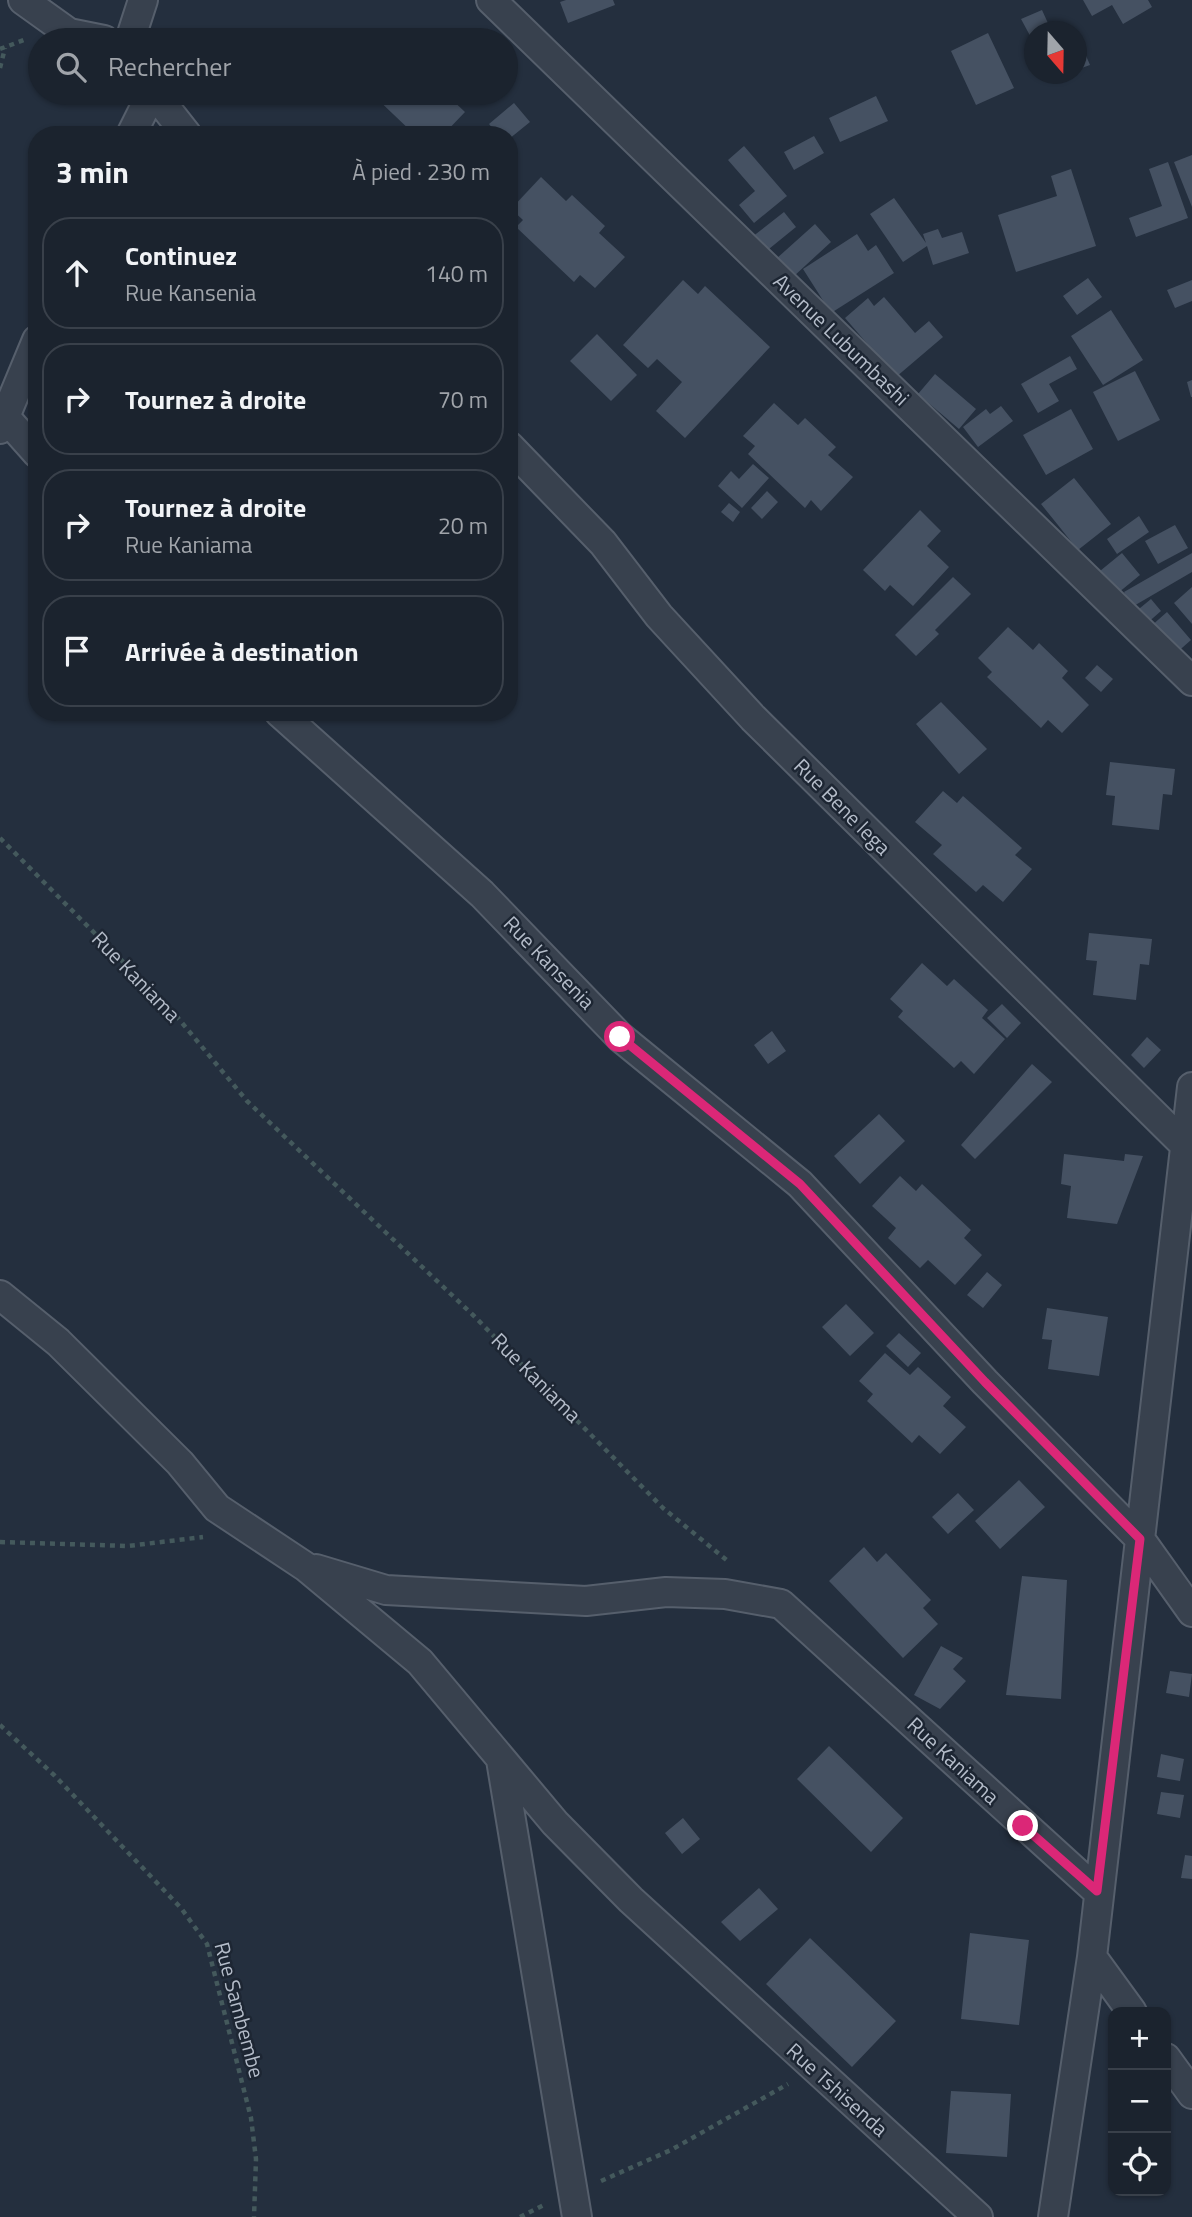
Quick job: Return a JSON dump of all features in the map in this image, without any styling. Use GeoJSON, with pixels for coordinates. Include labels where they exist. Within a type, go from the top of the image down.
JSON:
{"type":"FeatureCollection","features":[{"type":"Feature","properties":{"kind":"street"},"geometry":{"type":"LineString","coordinates":[[23,0],[62,28]]}},
{"type":"Feature","properties":{"kind":"street"},"geometry":{"type":"LineString","coordinates":[[134,28],[143,0]]}},
{"type":"Feature","properties":{"kind":"street","name":"Avenue Lubumbashi"},"geometry":{"type":"LineString","coordinates":[[491,0],[1192,681]]}},
{"type":"Feature","properties":{"kind":"street"},"geometry":{"type":"LineString","coordinates":[[136,126],[147,105]]}},
{"type":"Feature","properties":{"kind":"street"},"geometry":{"type":"LineString","coordinates":[[163,105],[180,126]]}},
{"type":"Feature","properties":{"kind":"street"},"geometry":{"type":"LineString","coordinates":[[28,362],[3,423],[28,445]]}},
{"type":"Feature","properties":{"kind":"street","name":"Rue Bene lega"},"geometry":{"type":"LineString","coordinates":[[518,455],[603,543],[659,616],[753,718],[897,863],[1188,1147]]}},
{"type":"Feature","properties":{"kind":"street","name":"Rue Kansenia"},"geometry":{"type":"LineString","coordinates":[[289,721],[482,894],[620,1037],[800,1184],[985,1382],[1140,1539],[1192,1612]]}},
{"type":"Feature","properties":{"kind":"street"},"geometry":{"type":"LineString","coordinates":[[1053,2217],[1092,1957],[1097,1891],[1188,1147],[1192,1087]]}},
{"type":"Feature","properties":{"kind":"street"},"geometry":{"type":"LineString","coordinates":[[0,1295],[58,1342],[180,1463],[217,1508],[306,1567]]}},
{"type":"Feature","properties":{"kind":"street","name":"Rue Kaniama"},"geometry":{"type":"LineString","coordinates":[[306,1567],[386,1590],[586,1601],[666,1592],[725,1594],[780,1604],[1097,1891]]}},
{"type":"Feature","properties":{"kind":"street","name":"Rue Tshisenda"},"geometry":{"type":"LineString","coordinates":[[306,1567],[420,1662],[555,1823],[631,1900],[978,2217]]}},
{"type":"Feature","properties":{"kind":"street"},"geometry":{"type":"LineString","coordinates":[[501,1757],[575,2205]]}},
{"type":"Feature","properties":{"kind":"street"},"geometry":{"type":"LineString","coordinates":[[1092,1957],[1128,2007]]}},
{"type":"Feature","properties":{"kind":"street"},"geometry":{"type":"LineString","coordinates":[[1171,2065],[1192,2094]]}},
{"type":"Feature","properties":{"kind":"path"},"geometry":{"type":"LineString","coordinates":[[0,68],[5,47]]}},
{"type":"Feature","properties":{"kind":"path","name":"Rue Kaniama"},"geometry":{"type":"LineString","coordinates":[[0,838],[173,1012],[247,1101],[474,1316],[663,1508],[738,1569]]}},
{"type":"Feature","properties":{"kind":"path"},"geometry":{"type":"LineString","coordinates":[[0,1542],[128,1546],[217,1535]]}},
{"type":"Feature","properties":{"kind":"path","name":"Rue Sambembe"},"geometry":{"type":"LineString","coordinates":[[0,1725],[54,1775],[199,1928],[207,1944],[251,2118],[256,2159],[254,2217]]}},
{"type":"Feature","properties":{"kind":"path"},"geometry":{"type":"LineString","coordinates":[[520,2217],[575,2205],[813,2069]]}},
{"type":"Feature","properties":{"kind":"building"},"geometry":{"type":"Polygon","coordinates":[[[613,0],[615,5],[568,23],[560,2],[613,0]]]}},
{"type":"Feature","properties":{"kind":"building"},"geometry":{"type":"Polygon","coordinates":[[[1083,0],[1148,0],[1152,7],[1123,24],[1112,5],[1092,16],[1083,0]]]}},
{"type":"Feature","properties":{"kind":"building"},"geometry":{"type":"Polygon","coordinates":[[[1042,10],[1047,21],[1024,21],[1024,25],[1021,19],[1042,10]]]}},
{"type":"Feature","properties":{"kind":"building"},"geometry":{"type":"Polygon","coordinates":[[[988,33],[1014,88],[976,105],[951,51],[988,33]]]}},
{"type":"Feature","properties":{"kind":"building"},"geometry":{"type":"Polygon","coordinates":[[[876,96],[888,121],[840,142],[829,118],[876,96]]]}},
{"type":"Feature","properties":{"kind":"building"},"geometry":{"type":"Polygon","coordinates":[[[384,105],[458,105],[465,112],[452,126],[406,126],[384,105]]]}},
{"type":"Feature","properties":{"kind":"building"},"geometry":{"type":"Polygon","coordinates":[[[512,105],[516,105],[530,122],[518,132],[518,126],[489,124],[512,105]]]}},
{"type":"Feature","properties":{"kind":"building"},"geometry":{"type":"Polygon","coordinates":[[[814,136],[824,153],[794,170],[784,152],[814,136]]]}},
{"type":"Feature","properties":{"kind":"building"},"geometry":{"type":"Polygon","coordinates":[[[744,146],[787,196],[754,223],[739,205],[755,191],[728,160],[744,146]]]}},
{"type":"Feature","properties":{"kind":"building"},"geometry":{"type":"Polygon","coordinates":[[[1192,155],[1192,207],[1174,162],[1192,155]]]}},
{"type":"Feature","properties":{"kind":"building"},"geometry":{"type":"Polygon","coordinates":[[[1168,162],[1188,218],[1136,237],[1129,218],[1162,206],[1149,169],[1168,162]]]}},
{"type":"Feature","properties":{"kind":"building"},"geometry":{"type":"Polygon","coordinates":[[[1071,169],[1096,246],[1016,272],[998,215],[1057,196],[1051,176],[1071,169]]]}},
{"type":"Feature","properties":{"kind":"building"},"geometry":{"type":"Polygon","coordinates":[[[541,177],[566,201],[572,195],[605,226],[599,233],[625,257],[595,288],[580,275],[574,282],[518,229],[523,220],[518,215],[518,202],[541,177]]]}},
{"type":"Feature","properties":{"kind":"building"},"geometry":{"type":"Polygon","coordinates":[[[894,198],[926,243],[923,234],[938,229],[942,238],[962,232],[969,253],[933,265],[927,246],[903,262],[870,214],[894,198]]]}},
{"type":"Feature","properties":{"kind":"building"},"geometry":{"type":"Polygon","coordinates":[[[784,212],[796,227],[764,253],[752,237],[784,212]]]}},
{"type":"Feature","properties":{"kind":"building"},"geometry":{"type":"Polygon","coordinates":[[[815,224],[831,242],[793,277],[776,259],[815,224]]]}},
{"type":"Feature","properties":{"kind":"building"},"geometry":{"type":"Polygon","coordinates":[[[857,234],[868,251],[876,245],[894,273],[831,313],[803,269],[857,234]]]}},
{"type":"Feature","properties":{"kind":"building"},"geometry":{"type":"Polygon","coordinates":[[[1088,278],[1102,297],[1077,315],[1063,296],[1088,278]]]}},
{"type":"Feature","properties":{"kind":"building"},"geometry":{"type":"Polygon","coordinates":[[[683,280],[698,294],[705,286],[770,347],[685,438],[656,411],[682,382],[657,359],[648,368],[623,345],[683,280]]]}},
{"type":"Feature","properties":{"kind":"building"},"geometry":{"type":"Polygon","coordinates":[[[1192,280],[1192,301],[1175,308],[1167,290],[1192,280]]]}},
{"type":"Feature","properties":{"kind":"building"},"geometry":{"type":"Polygon","coordinates":[[[884,297],[915,333],[929,321],[943,337],[896,377],[845,318],[868,298],[874,306],[884,297]]]}},
{"type":"Feature","properties":{"kind":"building"},"geometry":{"type":"Polygon","coordinates":[[[1111,310],[1143,360],[1103,385],[1071,336],[1111,310]]]}},
{"type":"Feature","properties":{"kind":"building"},"geometry":{"type":"Polygon","coordinates":[[[597,334],[637,375],[611,401],[570,361],[597,334]]]}},
{"type":"Feature","properties":{"kind":"building"},"geometry":{"type":"Polygon","coordinates":[[[1070,356],[1077,369],[1049,384],[1059,401],[1038,413],[1021,384],[1070,356]]]}},
{"type":"Feature","properties":{"kind":"building"},"geometry":{"type":"Polygon","coordinates":[[[1135,371],[1160,420],[1118,441],[1093,392],[1135,371]]]}},
{"type":"Feature","properties":{"kind":"building"},"geometry":{"type":"Polygon","coordinates":[[[935,374],[976,409],[959,429],[918,394],[935,374]]]}},
{"type":"Feature","properties":{"kind":"building"},"geometry":{"type":"Polygon","coordinates":[[[1192,380],[1192,397],[1191,397],[1187,382],[1192,380]]]}},
{"type":"Feature","properties":{"kind":"building"},"geometry":{"type":"Polygon","coordinates":[[[774,403],[798,425],[805,418],[836,447],[828,455],[853,477],[821,511],[811,500],[805,508],[748,454],[755,446],[743,436],[774,403]]]}},
{"type":"Feature","properties":{"kind":"building"},"geometry":{"type":"Polygon","coordinates":[[[1001,406],[1013,421],[978,447],[963,427],[986,409],[990,414],[1001,406]]]}},
{"type":"Feature","properties":{"kind":"building"},"geometry":{"type":"Polygon","coordinates":[[[1071,409],[1093,449],[1046,475],[1023,435],[1071,409]]]}},
{"type":"Feature","properties":{"kind":"building"},"geometry":{"type":"Polygon","coordinates":[[[753,464],[769,478],[742,508],[718,486],[731,471],[739,479],[753,464]]]}},
{"type":"Feature","properties":{"kind":"building"},"geometry":{"type":"Polygon","coordinates":[[[1074,478],[1111,524],[1078,550],[1041,504],[1074,478]]]}},
{"type":"Feature","properties":{"kind":"building"},"geometry":{"type":"Polygon","coordinates":[[[767,491],[778,502],[762,519],[751,508],[767,491]]]}},
{"type":"Feature","properties":{"kind":"building"},"geometry":{"type":"Polygon","coordinates":[[[729,503],[740,512],[733,522],[721,512],[729,503]]]}},
{"type":"Feature","properties":{"kind":"building"},"geometry":{"type":"Polygon","coordinates":[[[920,510],[941,531],[927,546],[949,567],[913,606],[890,585],[885,591],[863,570],[920,510]]]}},
{"type":"Feature","properties":{"kind":"building"},"geometry":{"type":"Polygon","coordinates":[[[1139,516],[1149,532],[1117,554],[1107,539],[1139,516]]]}},
{"type":"Feature","properties":{"kind":"building"},"geometry":{"type":"Polygon","coordinates":[[[1175,525],[1188,548],[1158,564],[1145,541],[1175,525]]]}},
{"type":"Feature","properties":{"kind":"building"},"geometry":{"type":"Polygon","coordinates":[[[1122,553],[1140,575],[1118,593],[1100,571],[1122,553]]]}},
{"type":"Feature","properties":{"kind":"building"},"geometry":{"type":"Polygon","coordinates":[[[1192,553],[1192,572],[1132,607],[1124,592],[1192,553]]]}},
{"type":"Feature","properties":{"kind":"building"},"geometry":{"type":"Polygon","coordinates":[[[953,577],[971,594],[935,630],[939,634],[916,656],[895,635],[953,577]]]}},
{"type":"Feature","properties":{"kind":"building"},"geometry":{"type":"Polygon","coordinates":[[[1192,587],[1192,624],[1174,603],[1192,587]]]}},
{"type":"Feature","properties":{"kind":"building"},"geometry":{"type":"Polygon","coordinates":[[[1151,599],[1161,611],[1145,625],[1134,613],[1151,599]]]}},
{"type":"Feature","properties":{"kind":"building"},"geometry":{"type":"Polygon","coordinates":[[[1167,612],[1191,640],[1174,655],[1150,627],[1167,612]]]}},
{"type":"Feature","properties":{"kind":"building"},"geometry":{"type":"Polygon","coordinates":[[[1008,627],[1033,650],[1039,643],[1068,671],[1062,678],[1089,705],[1062,733],[1048,720],[1041,728],[987,677],[992,672],[978,658],[1008,627]]]}},
{"type":"Feature","properties":{"kind":"building"},"geometry":{"type":"Polygon","coordinates":[[[1097,665],[1113,679],[1101,692],[1085,678],[1097,665]]]}},
{"type":"Feature","properties":{"kind":"building"},"geometry":{"type":"Polygon","coordinates":[[[941,702],[987,749],[959,774],[916,724],[941,702]]]}},
{"type":"Feature","properties":{"kind":"building"},"geometry":{"type":"Polygon","coordinates":[[[1110,762],[1175,769],[1172,795],[1163,794],[1159,830],[1112,825],[1115,796],[1106,795],[1110,762]]]}},
{"type":"Feature","properties":{"kind":"building"},"geometry":{"type":"Polygon","coordinates":[[[943,791],[957,803],[963,796],[1022,848],[1015,855],[1032,869],[1003,902],[983,885],[976,892],[933,854],[942,845],[915,822],[943,791]]]}},
{"type":"Feature","properties":{"kind":"building"},"geometry":{"type":"Polygon","coordinates":[[[1089,933],[1152,939],[1149,965],[1140,964],[1136,1000],[1093,995],[1097,961],[1086,960],[1089,933]]]}},
{"type":"Feature","properties":{"kind":"building"},"geometry":{"type":"Polygon","coordinates":[[[922,963],[947,986],[954,979],[988,1010],[982,1018],[1005,1039],[974,1074],[961,1061],[954,1068],[898,1017],[903,1011],[890,999],[922,963]]]}},
{"type":"Feature","properties":{"kind":"building"},"geometry":{"type":"Polygon","coordinates":[[[1002,1004],[1021,1023],[1007,1038],[987,1018],[1002,1004]]]}},
{"type":"Feature","properties":{"kind":"building"},"geometry":{"type":"Polygon","coordinates":[[[772,1031],[786,1051],[768,1064],[754,1045],[772,1031]]]}},
{"type":"Feature","properties":{"kind":"building"},"geometry":{"type":"Polygon","coordinates":[[[1147,1037],[1161,1050],[1144,1068],[1131,1055],[1147,1037]]]}},
{"type":"Feature","properties":{"kind":"building"},"geometry":{"type":"Polygon","coordinates":[[[1032,1064],[1052,1082],[975,1159],[961,1145],[1032,1064]]]}},
{"type":"Feature","properties":{"kind":"building"},"geometry":{"type":"Polygon","coordinates":[[[879,1114],[905,1141],[860,1184],[834,1156],[879,1114]]]}},
{"type":"Feature","properties":{"kind":"building"},"geometry":{"type":"Polygon","coordinates":[[[1064,1154],[1124,1161],[1125,1154],[1143,1156],[1117,1224],[1067,1218],[1071,1186],[1061,1184],[1064,1154]]]}},
{"type":"Feature","properties":{"kind":"building"},"geometry":{"type":"Polygon","coordinates":[[[900,1176],[916,1191],[922,1184],[971,1230],[964,1238],[982,1255],[955,1285],[928,1260],[920,1268],[888,1238],[896,1228],[872,1206],[900,1176]]]}},
{"type":"Feature","properties":{"kind":"building"},"geometry":{"type":"Polygon","coordinates":[[[987,1272],[1002,1285],[983,1308],[967,1295],[987,1272]]]}},
{"type":"Feature","properties":{"kind":"building"},"geometry":{"type":"Polygon","coordinates":[[[846,1304],[874,1333],[850,1356],[822,1327],[846,1304]]]}},
{"type":"Feature","properties":{"kind":"building"},"geometry":{"type":"Polygon","coordinates":[[[1047,1308],[1108,1317],[1099,1376],[1048,1369],[1052,1340],[1042,1339],[1047,1308]]]}},
{"type":"Feature","properties":{"kind":"building"},"geometry":{"type":"Polygon","coordinates":[[[899,1333],[921,1353],[908,1367],[886,1346],[899,1333]]]}},
{"type":"Feature","properties":{"kind":"building"},"geometry":{"type":"Polygon","coordinates":[[[885,1353],[910,1375],[918,1367],[951,1397],[943,1406],[966,1427],[940,1454],[919,1435],[912,1443],[867,1401],[873,1394],[859,1381],[885,1353]]]}},
{"type":"Feature","properties":{"kind":"building"},"geometry":{"type":"Polygon","coordinates":[[[1019,1480],[1045,1507],[1000,1549],[975,1521],[1019,1480]]]}},
{"type":"Feature","properties":{"kind":"building"},"geometry":{"type":"Polygon","coordinates":[[[958,1493],[974,1510],[948,1534],[932,1517],[958,1493]]]}},
{"type":"Feature","properties":{"kind":"building"},"geometry":{"type":"Polygon","coordinates":[[[864,1547],[877,1562],[886,1553],[931,1600],[923,1608],[938,1624],[903,1658],[829,1581],[864,1547]]]}},
{"type":"Feature","properties":{"kind":"building"},"geometry":{"type":"Polygon","coordinates":[[[1022,1576],[1067,1580],[1061,1699],[1006,1695],[1022,1576]]]}},
{"type":"Feature","properties":{"kind":"building"},"geometry":{"type":"Polygon","coordinates":[[[941,1646],[963,1658],[953,1669],[966,1681],[940,1709],[914,1695],[941,1646]]]}},
{"type":"Feature","properties":{"kind":"building"},"geometry":{"type":"Polygon","coordinates":[[[1170,1671],[1192,1674],[1189,1697],[1166,1693],[1170,1671]]]}},
{"type":"Feature","properties":{"kind":"building"},"geometry":{"type":"Polygon","coordinates":[[[829,1746],[903,1818],[871,1852],[797,1779],[829,1746]]]}},
{"type":"Feature","properties":{"kind":"building"},"geometry":{"type":"Polygon","coordinates":[[[1161,1754],[1184,1759],[1180,1781],[1157,1777],[1161,1754]]]}},
{"type":"Feature","properties":{"kind":"building"},"geometry":{"type":"Polygon","coordinates":[[[1161,1792],[1184,1795],[1180,1818],[1157,1814],[1161,1792]]]}},
{"type":"Feature","properties":{"kind":"building"},"geometry":{"type":"Polygon","coordinates":[[[683,1818],[700,1839],[682,1854],[665,1833],[683,1818]]]}},
{"type":"Feature","properties":{"kind":"building"},"geometry":{"type":"Polygon","coordinates":[[[1185,1855],[1192,1856],[1192,1879],[1181,1878],[1185,1855]]]}},
{"type":"Feature","properties":{"kind":"building"},"geometry":{"type":"Polygon","coordinates":[[[759,1888],[778,1909],[740,1941],[721,1922],[759,1888]]]}},
{"type":"Feature","properties":{"kind":"building"},"geometry":{"type":"Polygon","coordinates":[[[970,1933],[1029,1940],[1019,2025],[961,2019],[970,1933]]]}},
{"type":"Feature","properties":{"kind":"building"},"geometry":{"type":"Polygon","coordinates":[[[810,1938],[896,2021],[852,2067],[766,1984],[810,1938]]]}},
{"type":"Feature","properties":{"kind":"building"},"geometry":{"type":"Polygon","coordinates":[[[951,2091],[1011,2094],[1007,2157],[946,2153],[951,2091]]]}},
{"type":"Feature","properties":{"kind":"route"},"geometry":{"type":"LineString","coordinates":[[620,1037],[800,1184],[985,1382],[1140,1539],[1097,1891],[1023,1826]]}}]}
